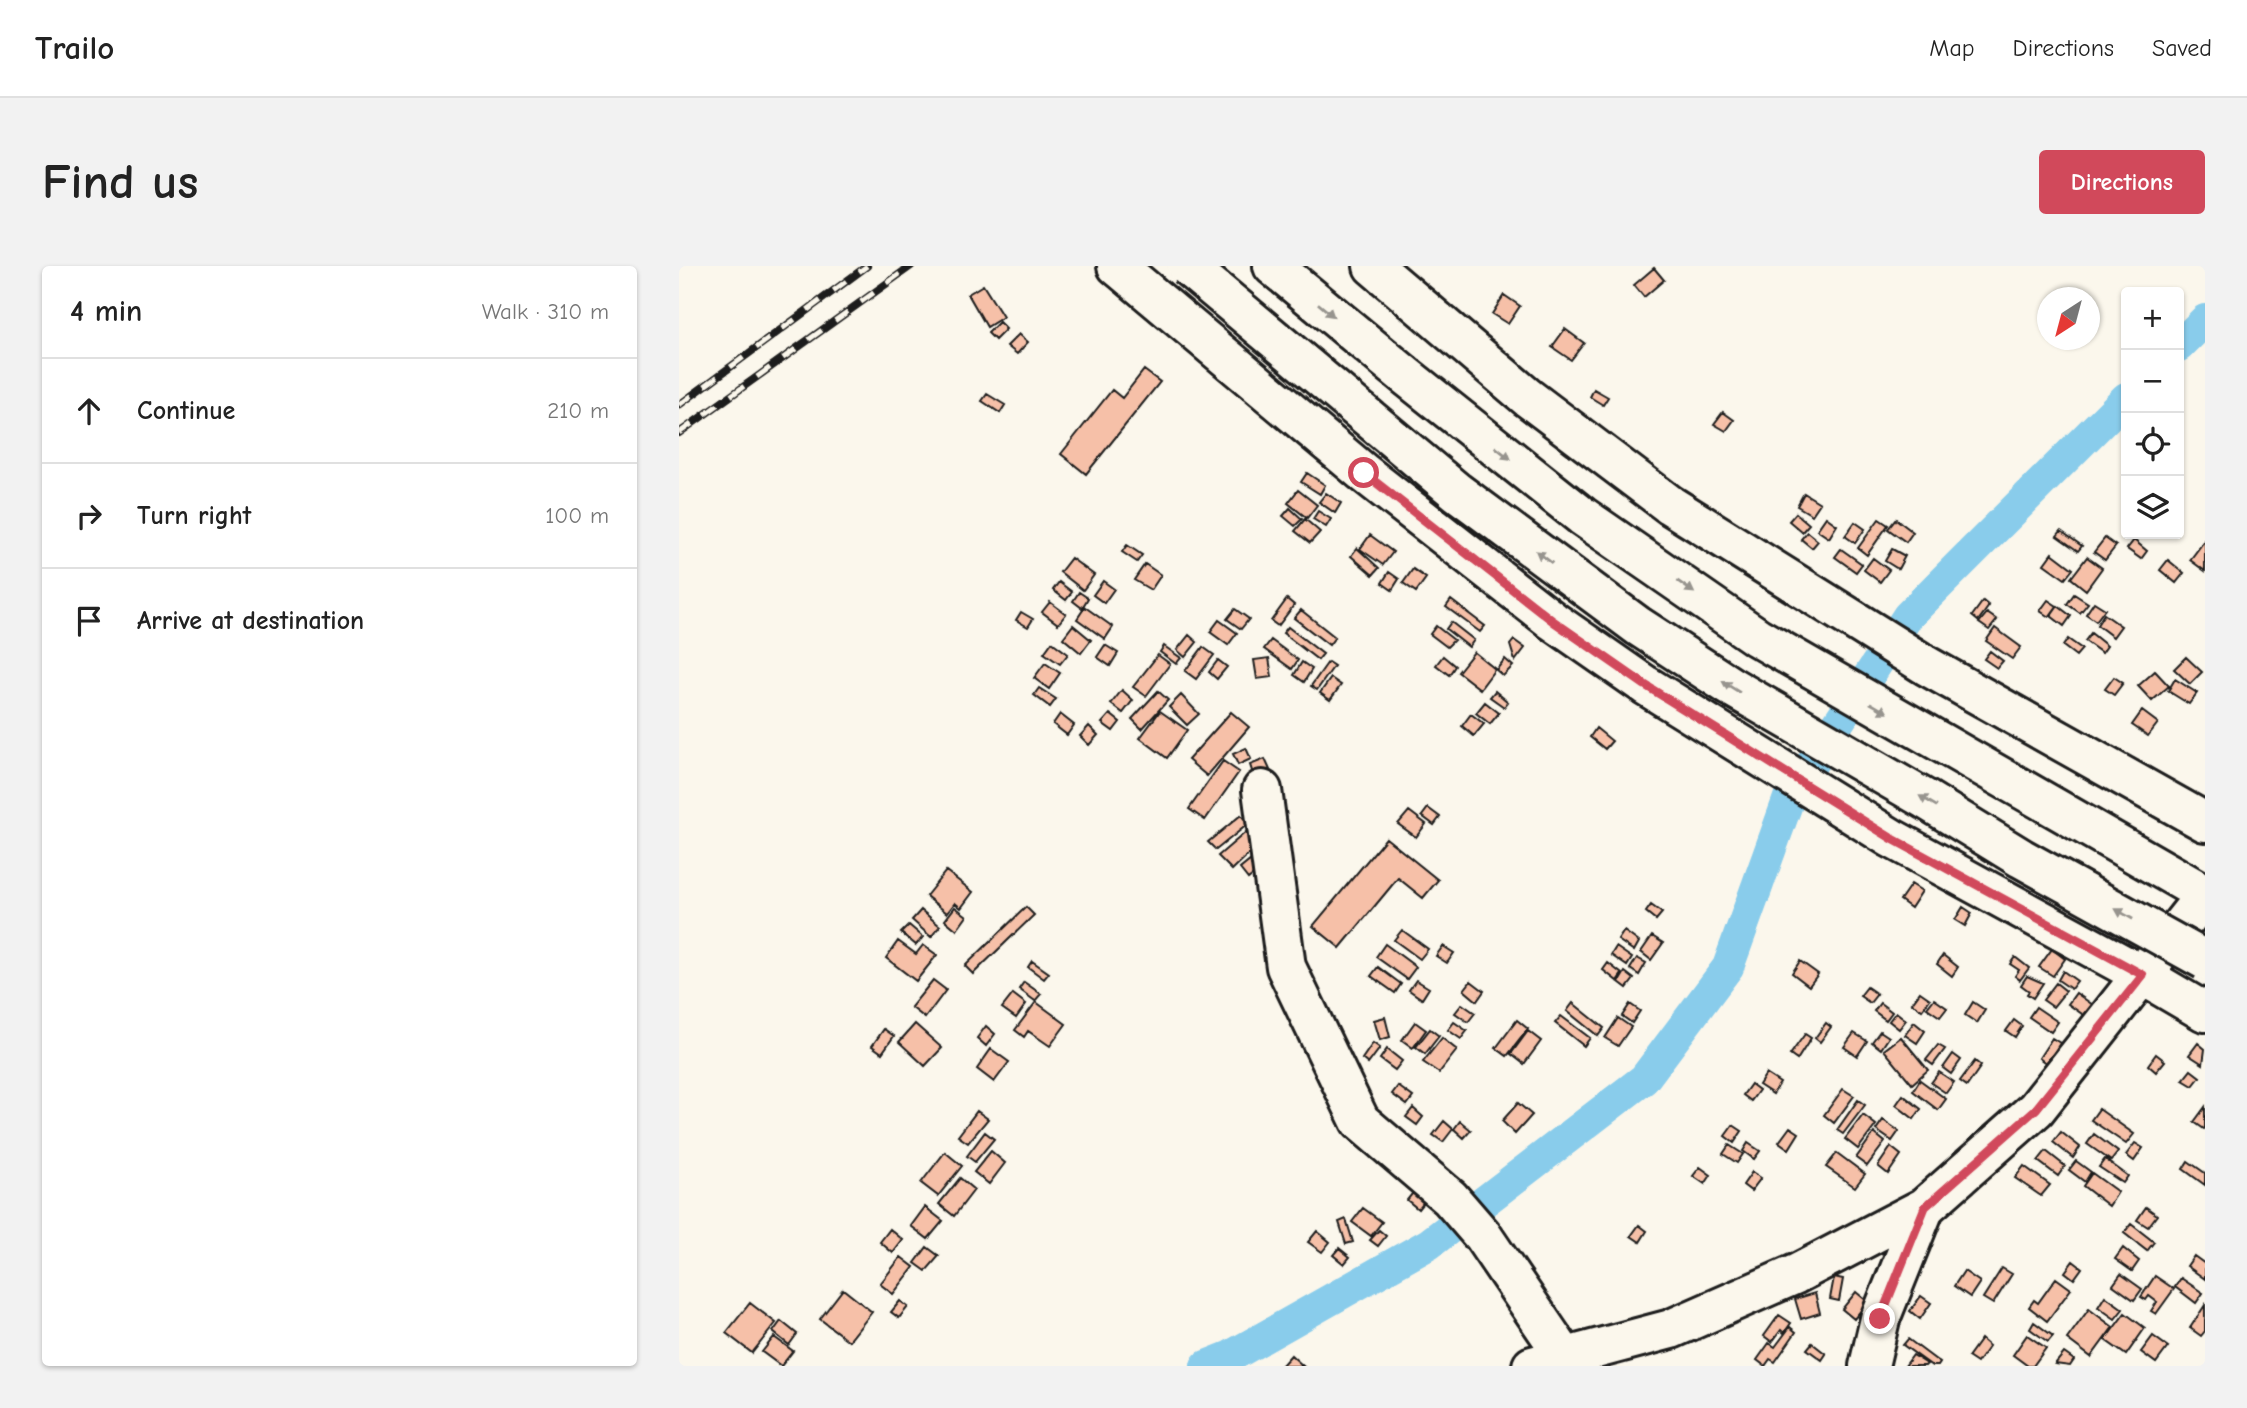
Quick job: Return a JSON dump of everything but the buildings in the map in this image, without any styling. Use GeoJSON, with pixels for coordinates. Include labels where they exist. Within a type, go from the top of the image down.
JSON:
{"type":"FeatureCollection","features":[{"type":"Feature","properties":{"kind":"main road"},"geometry":{"type":"LineString","coordinates":[[1117,266],[1364,473],[1553,621],[1645,685],[1891,838],[2143,975],[2205,1012]]}},
{"type":"Feature","properties":{"kind":"main road"},"geometry":{"type":"LineString","coordinates":[[1187,266],[1457,492],[1638,626],[1730,687],[1925,799],[2021,858],[2205,960]]}},
{"type":"Feature","properties":{"kind":"main road"},"geometry":{"type":"LineString","coordinates":[[1262,790],[1286,968],[1360,1121],[1450,1198],[1482,1235],[1556,1363],[1671,1329],[1796,1274],[1925,1207],[2036,1109],[2205,894],[1757,637],[1582,516],[1273,266]]}},
{"type":"Feature","properties":{"kind":"main road"},"geometry":{"type":"LineString","coordinates":[[1373,266],[1527,397],[1670,505],[1927,666],[2205,822]]}},
{"type":"Feature","properties":{"kind":"main road"},"geometry":{"type":"LineString","coordinates":[[1869,1366],[1880,1319],[1925,1207]]}},
{"type":"Feature","properties":{"kind":"waterway"},"geometry":{"type":"LineString","coordinates":[[2184,341],[2205,320]]}},
{"type":"Feature","properties":{"kind":"waterway"},"geometry":{"type":"LineString","coordinates":[[1206,1366],[1231,1356],[1429,1244],[1644,1079],[1728,967],[1789,798],[1908,616],[2121,403]]}},
{"type":"Feature","properties":{"kind":"railway"},"geometry":{"type":"LineString","coordinates":[[679,405],[867,266]]}},
{"type":"Feature","properties":{"kind":"railway"},"geometry":{"type":"LineString","coordinates":[[679,433],[911,266]]}},
{"type":"Feature","properties":{"kind":"route"},"geometry":{"type":"LineString","coordinates":[[1364,473],[1553,621],[1645,685],[1891,838],[2143,975],[2036,1109],[1925,1207],[1880,1319]]}}]}
